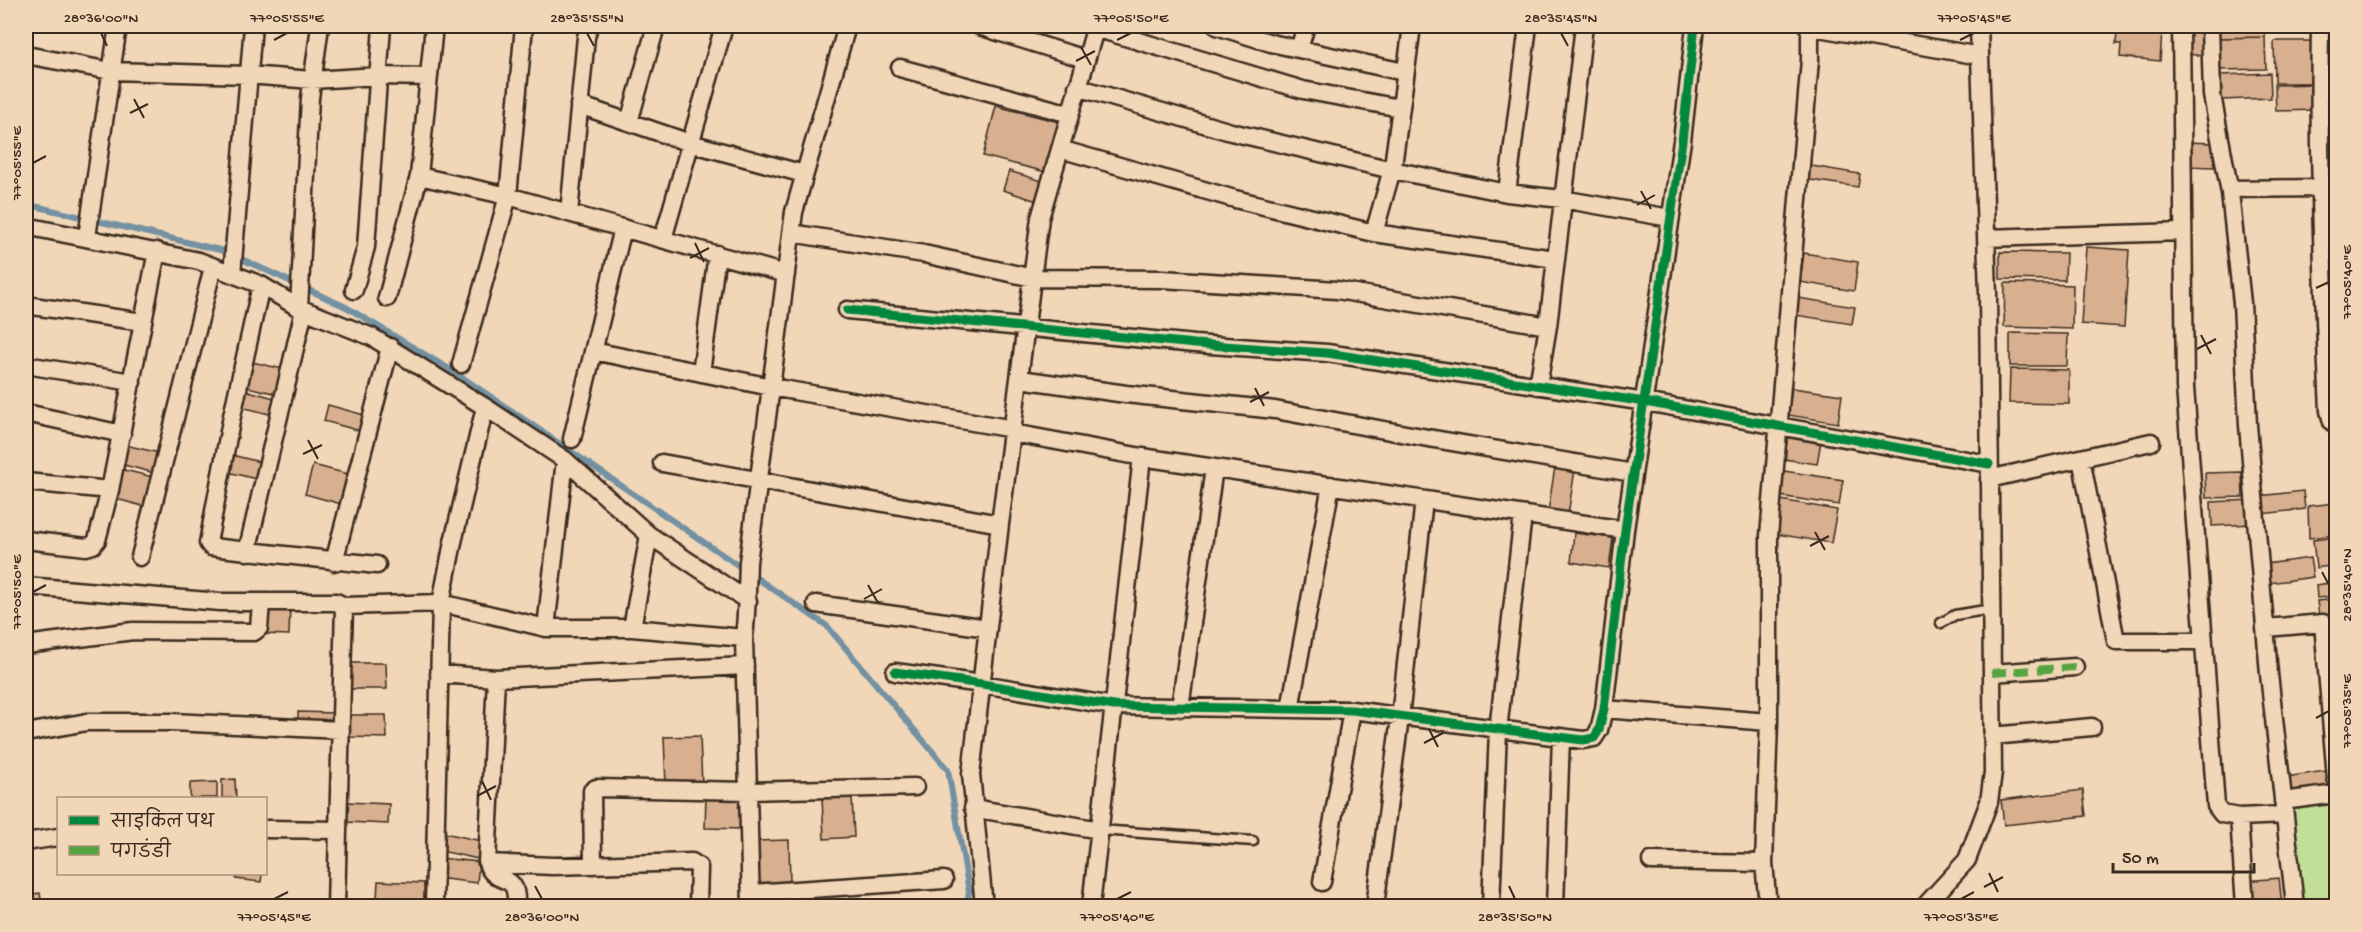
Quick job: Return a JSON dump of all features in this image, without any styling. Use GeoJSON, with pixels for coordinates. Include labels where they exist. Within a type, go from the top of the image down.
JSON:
{"type":"FeatureCollection","features":[{"type":"Feature","properties":{"kind":"street"},"geometry":{"type":"LineString","coordinates":[[88,226],[118,26]]}},
{"type":"Feature","properties":{"kind":"street"},"geometry":{"type":"LineString","coordinates":[[232,263],[254,26]]}},
{"type":"Feature","properties":{"kind":"street"},"geometry":{"type":"LineString","coordinates":[[247,552],[301,307],[312,80],[320,26]]}},
{"type":"Feature","properties":{"kind":"street"},"geometry":{"type":"LineString","coordinates":[[354,290],[366,247],[382,26]]}},
{"type":"Feature","properties":{"kind":"street"},"geometry":{"type":"LineString","coordinates":[[387,298],[419,176],[434,26]]}},
{"type":"Feature","properties":{"kind":"street"},"geometry":{"type":"LineString","coordinates":[[461,364],[508,196],[524,26]]}},
{"type":"Feature","properties":{"kind":"street"},"geometry":{"type":"LineString","coordinates":[[569,213],[586,37],[589,26]]}},
{"type":"Feature","properties":{"kind":"street"},"geometry":{"type":"LineString","coordinates":[[629,122],[656,26]]}},
{"type":"Feature","properties":{"kind":"street"},"geometry":{"type":"LineString","coordinates":[[663,239],[724,26]]}},
{"type":"Feature","properties":{"kind":"street"},"geometry":{"type":"LineString","coordinates":[[847,26],[794,212],[748,562],[744,638],[751,900],[944,880]]}},
{"type":"Feature","properties":{"kind":"street"},"geometry":{"type":"LineString","coordinates":[[980,26],[1085,59]]}},
{"type":"Feature","properties":{"kind":"street"},"geometry":{"type":"LineString","coordinates":[[1217,26],[1271,43],[1404,72]]}},
{"type":"Feature","properties":{"kind":"street"},"geometry":{"type":"LineString","coordinates":[[1299,49],[1306,26]]}},
{"type":"Feature","properties":{"kind":"street"},"geometry":{"type":"LineString","coordinates":[[1374,233],[1392,170],[1412,26]]}},
{"type":"Feature","properties":{"kind":"street"},"geometry":{"type":"LineString","coordinates":[[1507,193],[1528,26]]}},
{"type":"Feature","properties":{"kind":"street"},"geometry":{"type":"LineString","coordinates":[[1538,386],[1548,326],[1584,26]]}},
{"type":"Feature","properties":{"kind":"street"},"geometry":{"type":"LineString","coordinates":[[895,672],[1114,706],[1352,710],[1583,740],[1594,738],[1599,730],[1604,709],[1625,530],[1682,141],[1695,26]]}},
{"type":"Feature","properties":{"kind":"street"},"geometry":{"type":"LineString","coordinates":[[1768,906],[1764,862],[1768,722],[1769,536],[1810,60],[1808,26],[1980,56]]}},
{"type":"Feature","properties":{"kind":"street"},"geometry":{"type":"LineString","coordinates":[[1925,906],[1967,860],[1989,802],[1993,772],[1986,238],[1979,26]]}},
{"type":"Feature","properties":{"kind":"street"},"geometry":{"type":"LineString","coordinates":[[2181,26],[2185,387],[2217,806],[2222,814],[2239,817],[2337,794]]}},
{"type":"Feature","properties":{"kind":"street"},"geometry":{"type":"LineString","coordinates":[[2210,26],[2212,95],[2229,189],[2242,303],[2248,425],[2266,628],[2295,906]]}},
{"type":"Feature","properties":{"kind":"street"},"geometry":{"type":"LineString","coordinates":[[2320,26],[2320,188],[2329,218],[2329,411],[2332,422],[2337,424]]}},
{"type":"Feature","properties":{"kind":"street"},"geometry":{"type":"LineString","coordinates":[[984,906],[971,774],[1000,524],[1040,218],[1095,27],[1303,90],[1400,108]]}},
{"type":"Feature","properties":{"kind":"street"},"geometry":{"type":"LineString","coordinates":[[26,55],[111,70],[248,75],[312,80],[378,76],[429,77]]}},
{"type":"Feature","properties":{"kind":"street"},"geometry":{"type":"LineString","coordinates":[[900,68],[1070,114]]}},
{"type":"Feature","properties":{"kind":"street"},"geometry":{"type":"LineString","coordinates":[[1077,87],[1231,132],[1392,170],[1507,193],[1562,199],[1670,218]]}},
{"type":"Feature","properties":{"kind":"street"},"geometry":{"type":"LineString","coordinates":[[579,105],[690,143],[804,174]]}},
{"type":"Feature","properties":{"kind":"street"},"geometry":{"type":"LineString","coordinates":[[1060,149],[1235,199],[1374,233],[1555,259]]}},
{"type":"Feature","properties":{"kind":"street"},"geometry":{"type":"LineString","coordinates":[[419,176],[508,196],[786,274]]}},
{"type":"Feature","properties":{"kind":"street"},"geometry":{"type":"LineString","coordinates":[[2229,189],[2320,188]]}},
{"type":"Feature","properties":{"kind":"street"},"geometry":{"type":"LineString","coordinates":[[26,226],[88,226],[157,251],[213,267],[232,263],[261,285],[301,307],[346,325],[390,347],[485,406],[565,460],[650,535],[748,595]]}},
{"type":"Feature","properties":{"kind":"street"},"geometry":{"type":"LineString","coordinates":[[572,439],[622,228]]}},
{"type":"Feature","properties":{"kind":"street"},"geometry":{"type":"LineString","coordinates":[[1986,238],[2183,232]]}},
{"type":"Feature","properties":{"kind":"street"},"geometry":{"type":"LineString","coordinates":[[791,233],[924,254],[1033,278],[1162,279],[1337,290],[1548,326]]}},
{"type":"Feature","properties":{"kind":"street"},"geometry":{"type":"LineString","coordinates":[[26,540],[76,547],[93,545],[97,540],[122,434],[157,251]]}},
{"type":"Feature","properties":{"kind":"street"},"geometry":{"type":"LineString","coordinates":[[701,373],[717,255]]}},
{"type":"Feature","properties":{"kind":"street"},"geometry":{"type":"LineString","coordinates":[[140,557],[213,267]]}},
{"type":"Feature","properties":{"kind":"street"},"geometry":{"type":"LineString","coordinates":[[261,285],[208,543],[211,547],[247,552],[376,565]]}},
{"type":"Feature","properties":{"kind":"street"},"geometry":{"type":"LineString","coordinates":[[26,305],[143,322]]}},
{"type":"Feature","properties":{"kind":"street"},"geometry":{"type":"LineString","coordinates":[[847,310],[1026,328],[1327,353],[1645,402],[1777,426],[1989,471],[2081,458],[2151,442]]}},
{"type":"Feature","properties":{"kind":"street"},"geometry":{"type":"LineString","coordinates":[[334,562],[390,347]]}},
{"type":"Feature","properties":{"kind":"street"},"geometry":{"type":"LineString","coordinates":[[593,351],[771,387],[1013,429]]}},
{"type":"Feature","properties":{"kind":"street"},"geometry":{"type":"LineString","coordinates":[[26,365],[132,382]]}},
{"type":"Feature","properties":{"kind":"street"},"geometry":{"type":"LineString","coordinates":[[1020,379],[1126,394],[1275,410],[1633,473]]}},
{"type":"Feature","properties":{"kind":"street"},"geometry":{"type":"LineString","coordinates":[[434,906],[441,603],[485,406]]}},
{"type":"Feature","properties":{"kind":"street"},"geometry":{"type":"LineString","coordinates":[[26,413],[122,434]]}},
{"type":"Feature","properties":{"kind":"street"},"geometry":{"type":"LineString","coordinates":[[1013,429],[1013,433],[1142,458],[1625,530]]}},
{"type":"Feature","properties":{"kind":"street"},"geometry":{"type":"LineString","coordinates":[[1091,906],[1142,458]]}},
{"type":"Feature","properties":{"kind":"street"},"geometry":{"type":"LineString","coordinates":[[2081,458],[2116,641],[2204,641]]}},
{"type":"Feature","properties":{"kind":"street"},"geometry":{"type":"LineString","coordinates":[[546,628],[565,460]]}},
{"type":"Feature","properties":{"kind":"street"},"geometry":{"type":"LineString","coordinates":[[662,463],[1000,524]]}},
{"type":"Feature","properties":{"kind":"street"},"geometry":{"type":"LineString","coordinates":[[1180,708],[1214,468]]}},
{"type":"Feature","properties":{"kind":"street"},"geometry":{"type":"LineString","coordinates":[[26,482],[110,490]]}},
{"type":"Feature","properties":{"kind":"street"},"geometry":{"type":"LineString","coordinates":[[1290,709],[1331,485]]}},
{"type":"Feature","properties":{"kind":"street"},"geometry":{"type":"LineString","coordinates":[[1375,906],[1400,718],[1424,500]]}},
{"type":"Feature","properties":{"kind":"street"},"geometry":{"type":"LineString","coordinates":[[1491,906],[1498,730],[1523,515]]}},
{"type":"Feature","properties":{"kind":"street"},"geometry":{"type":"LineString","coordinates":[[632,628],[650,535]]}},
{"type":"Feature","properties":{"kind":"street"},"geometry":{"type":"LineString","coordinates":[[26,586],[261,603],[336,602],[344,606],[441,603],[546,628],[632,628],[744,638]]}},
{"type":"Feature","properties":{"kind":"street"},"geometry":{"type":"LineString","coordinates":[[26,645],[133,631],[254,632],[259,628],[261,603]]}},
{"type":"Feature","properties":{"kind":"street"},"geometry":{"type":"LineString","coordinates":[[816,604],[988,628]]}},
{"type":"Feature","properties":{"kind":"street"},"geometry":{"type":"LineString","coordinates":[[336,906],[344,606]]}},
{"type":"Feature","properties":{"kind":"street"},"geometry":{"type":"LineString","coordinates":[[2266,628],[2323,623],[2337,778]]}},
{"type":"Feature","properties":{"kind":"street"},"geometry":{"type":"LineString","coordinates":[[439,674],[496,678],[745,666]]}},
{"type":"Feature","properties":{"kind":"street"},"geometry":{"type":"LineString","coordinates":[[1992,673],[2074,667]]}},
{"type":"Feature","properties":{"kind":"street"},"geometry":{"type":"LineString","coordinates":[[496,678],[487,863],[495,876],[511,882],[515,888],[516,906]]}},
{"type":"Feature","properties":{"kind":"street"},"geometry":{"type":"LineString","coordinates":[[1604,709],[1768,722]]}},
{"type":"Feature","properties":{"kind":"street"},"geometry":{"type":"LineString","coordinates":[[1322,882],[1352,710]]}},
{"type":"Feature","properties":{"kind":"street"},"geometry":{"type":"LineString","coordinates":[[26,733],[87,722],[171,722],[341,730]]}},
{"type":"Feature","properties":{"kind":"street"},"geometry":{"type":"LineString","coordinates":[[1992,736],[2092,727]]}},
{"type":"Feature","properties":{"kind":"street"},"geometry":{"type":"LineString","coordinates":[[1555,906],[1561,737]]}},
{"type":"Feature","properties":{"kind":"street"},"geometry":{"type":"LineString","coordinates":[[593,864],[592,791],[596,788],[749,791],[915,787]]}},
{"type":"Feature","properties":{"kind":"street"},"geometry":{"type":"LineString","coordinates":[[973,808],[1100,830]]}},
{"type":"Feature","properties":{"kind":"street"},"geometry":{"type":"LineString","coordinates":[[2239,817],[2246,906]]}},
{"type":"Feature","properties":{"kind":"street"},"geometry":{"type":"LineString","coordinates":[[267,829],[338,830]]}},
{"type":"Feature","properties":{"kind":"street"},"geometry":{"type":"LineString","coordinates":[[26,842],[57,837]]}},
{"type":"Feature","properties":{"kind":"street"},"geometry":{"type":"LineString","coordinates":[[487,863],[553,866],[692,861],[699,867],[698,906]]}},
{"type":"Feature","properties":{"kind":"street"},"geometry":{"type":"LineString","coordinates":[[1652,861],[1764,862]]}},
{"type":"Feature","properties":{"kind":"lane"},"geometry":{"type":"LineString","coordinates":[[1941,623],[1955,615],[1991,609]]}},
{"type":"Feature","properties":{"kind":"lane"},"geometry":{"type":"LineString","coordinates":[[1100,830],[1253,841]]}},
{"type":"Feature","properties":{"kind":"green space"},"geometry":{"type":"Polygon","coordinates":[[[2336,797],[2336,906],[2299,906],[2287,805],[2336,797]]]}},
{"type":"Feature","properties":{"kind":"building"},"geometry":{"type":"Polygon","coordinates":[[[2185,26],[2205,26],[2206,56],[2186,54],[2185,26]]]}},
{"type":"Feature","properties":{"kind":"building"},"geometry":{"type":"Polygon","coordinates":[[[2214,26],[2265,26],[2265,37],[2215,38],[2214,26]]]}},
{"type":"Feature","properties":{"kind":"building"},"geometry":{"type":"Polygon","coordinates":[[[2117,28],[2162,31],[2160,61],[2120,57],[2121,44],[2116,44],[2117,28]]]}},
{"type":"Feature","properties":{"kind":"building"},"geometry":{"type":"Polygon","coordinates":[[[2265,37],[2266,69],[2219,70],[2219,38],[2265,37]]]}},
{"type":"Feature","properties":{"kind":"building"},"geometry":{"type":"Polygon","coordinates":[[[2274,41],[2314,41],[2315,83],[2275,83],[2274,41]]]}},
{"type":"Feature","properties":{"kind":"building"},"geometry":{"type":"Polygon","coordinates":[[[2324,59],[2336,59],[2336,81],[2324,81],[2324,59]]]}},
{"type":"Feature","properties":{"kind":"building"},"geometry":{"type":"Polygon","coordinates":[[[2270,73],[2271,98],[2222,100],[2221,75],[2270,73]]]}},
{"type":"Feature","properties":{"kind":"building"},"geometry":{"type":"Polygon","coordinates":[[[2314,84],[2315,110],[2276,111],[2275,85],[2314,84]]]}},
{"type":"Feature","properties":{"kind":"building"},"geometry":{"type":"Polygon","coordinates":[[[2325,87],[2336,88],[2336,141],[2326,141],[2325,87]]]}},
{"type":"Feature","properties":{"kind":"building"},"geometry":{"type":"Polygon","coordinates":[[[996,106],[1059,122],[1046,172],[983,156],[996,106]]]}},
{"type":"Feature","properties":{"kind":"building"},"geometry":{"type":"Polygon","coordinates":[[[2184,142],[2214,143],[2214,167],[2183,166],[2184,142]]]}},
{"type":"Feature","properties":{"kind":"building"},"geometry":{"type":"Polygon","coordinates":[[[1806,165],[1860,174],[1858,187],[1804,179],[1806,165]]]}},
{"type":"Feature","properties":{"kind":"building"},"geometry":{"type":"Polygon","coordinates":[[[1009,171],[1042,181],[1037,201],[1003,190],[1009,171]]]}},
{"type":"Feature","properties":{"kind":"building"},"geometry":{"type":"Polygon","coordinates":[[[2086,247],[2129,250],[2124,327],[2081,324],[2086,247]]]}},
{"type":"Feature","properties":{"kind":"building"},"geometry":{"type":"Polygon","coordinates":[[[2000,252],[2066,253],[2065,280],[2000,279],[2000,252]]]}},
{"type":"Feature","properties":{"kind":"building"},"geometry":{"type":"Polygon","coordinates":[[[1804,253],[1858,262],[1854,291],[1800,282],[1804,253]]]}},
{"type":"Feature","properties":{"kind":"building"},"geometry":{"type":"Polygon","coordinates":[[[2005,283],[2073,285],[2072,329],[2004,327],[2005,283]]]}},
{"type":"Feature","properties":{"kind":"building"},"geometry":{"type":"Polygon","coordinates":[[[1798,298],[1855,307],[1852,324],[1795,315],[1798,298]]]}},
{"type":"Feature","properties":{"kind":"building"},"geometry":{"type":"Polygon","coordinates":[[[2010,333],[2068,334],[2067,366],[2010,366],[2010,333]]]}},
{"type":"Feature","properties":{"kind":"building"},"geometry":{"type":"Polygon","coordinates":[[[248,361],[283,369],[278,394],[243,386],[248,361]]]}},
{"type":"Feature","properties":{"kind":"building"},"geometry":{"type":"Polygon","coordinates":[[[2010,369],[2069,370],[2069,404],[2009,403],[2010,369]]]}},
{"type":"Feature","properties":{"kind":"building"},"geometry":{"type":"Polygon","coordinates":[[[1792,388],[1842,395],[1838,423],[1788,415],[1792,388]]]}},
{"type":"Feature","properties":{"kind":"building"},"geometry":{"type":"Polygon","coordinates":[[[241,389],[278,399],[274,415],[237,406],[241,389]]]}},
{"type":"Feature","properties":{"kind":"building"},"geometry":{"type":"Polygon","coordinates":[[[328,405],[368,416],[364,432],[324,421],[328,405]]]}},
{"type":"Feature","properties":{"kind":"building"},"geometry":{"type":"Polygon","coordinates":[[[1788,436],[1821,441],[1817,464],[1784,459],[1788,436]]]}},
{"type":"Feature","properties":{"kind":"building"},"geometry":{"type":"Polygon","coordinates":[[[121,444],[164,454],[159,474],[116,463],[121,444]]]}},
{"type":"Feature","properties":{"kind":"building"},"geometry":{"type":"Polygon","coordinates":[[[228,454],[264,463],[260,480],[224,471],[228,454]]]}},
{"type":"Feature","properties":{"kind":"building"},"geometry":{"type":"Polygon","coordinates":[[[1556,460],[1576,463],[1568,515],[1548,512],[1556,460]]]}},
{"type":"Feature","properties":{"kind":"building"},"geometry":{"type":"Polygon","coordinates":[[[313,465],[352,475],[345,505],[305,494],[313,465]]]}},
{"type":"Feature","properties":{"kind":"building"},"geometry":{"type":"Polygon","coordinates":[[[116,468],[157,478],[150,508],[109,497],[116,468]]]}},
{"type":"Feature","properties":{"kind":"building"},"geometry":{"type":"Polygon","coordinates":[[[1784,471],[1843,480],[1839,505],[1780,496],[1784,471]]]}},
{"type":"Feature","properties":{"kind":"building"},"geometry":{"type":"Polygon","coordinates":[[[2242,472],[2243,497],[2206,498],[2205,473],[2242,472]]]}},
{"type":"Feature","properties":{"kind":"building"},"geometry":{"type":"Polygon","coordinates":[[[2303,491],[2305,509],[2261,514],[2259,496],[2303,491]]]}},
{"type":"Feature","properties":{"kind":"building"},"geometry":{"type":"Polygon","coordinates":[[[1781,500],[1837,510],[1831,543],[1776,534],[1781,500]]]}},
{"type":"Feature","properties":{"kind":"building"},"geometry":{"type":"Polygon","coordinates":[[[2252,500],[2253,524],[2212,526],[2211,502],[2252,500]]]}},
{"type":"Feature","properties":{"kind":"building"},"geometry":{"type":"Polygon","coordinates":[[[2336,503],[2336,535],[2309,538],[2308,506],[2336,503]]]}},
{"type":"Feature","properties":{"kind":"building"},"geometry":{"type":"Polygon","coordinates":[[[1574,533],[1613,538],[1609,568],[1571,562],[1574,533]]]}},
{"type":"Feature","properties":{"kind":"building"},"geometry":{"type":"Polygon","coordinates":[[[2336,537],[2336,565],[2316,568],[2313,540],[2336,537]]]}},
{"type":"Feature","properties":{"kind":"building"},"geometry":{"type":"Polygon","coordinates":[[[2310,558],[2313,577],[2269,583],[2266,564],[2310,558]]]}},
{"type":"Feature","properties":{"kind":"building"},"geometry":{"type":"Polygon","coordinates":[[[2336,582],[2336,596],[2317,598],[2316,585],[2336,582]]]}},
{"type":"Feature","properties":{"kind":"building"},"geometry":{"type":"Polygon","coordinates":[[[2336,599],[2336,614],[2319,616],[2317,601],[2336,599]]]}},
{"type":"Feature","properties":{"kind":"building"},"geometry":{"type":"Polygon","coordinates":[[[265,604],[290,605],[289,635],[264,634],[265,604]]]}},
{"type":"Feature","properties":{"kind":"building"},"geometry":{"type":"Polygon","coordinates":[[[2336,619],[2336,632],[2326,633],[2325,620],[2336,619]]]}},
{"type":"Feature","properties":{"kind":"building"},"geometry":{"type":"Polygon","coordinates":[[[347,663],[386,663],[387,689],[348,689],[347,663]]]}},
{"type":"Feature","properties":{"kind":"building"},"geometry":{"type":"Polygon","coordinates":[[[298,712],[334,713],[334,728],[298,727],[298,712]]]}},
{"type":"Feature","properties":{"kind":"building"},"geometry":{"type":"Polygon","coordinates":[[[349,715],[386,715],[387,738],[349,737],[349,715]]]}},
{"type":"Feature","properties":{"kind":"building"},"geometry":{"type":"Polygon","coordinates":[[[700,736],[702,785],[666,786],[664,737],[700,736]]]}},
{"type":"Feature","properties":{"kind":"building"},"geometry":{"type":"Polygon","coordinates":[[[2332,770],[2335,789],[2289,796],[2286,777],[2332,770]]]}},
{"type":"Feature","properties":{"kind":"building"},"geometry":{"type":"Polygon","coordinates":[[[235,779],[236,797],[222,797],[222,780],[235,779]]]}},
{"type":"Feature","properties":{"kind":"building"},"geometry":{"type":"Polygon","coordinates":[[[217,782],[217,797],[190,797],[190,783],[217,782]]]}},
{"type":"Feature","properties":{"kind":"building"},"geometry":{"type":"Polygon","coordinates":[[[2083,790],[2086,816],[2004,825],[2001,800],[2083,790]]]}},
{"type":"Feature","properties":{"kind":"building"},"geometry":{"type":"Polygon","coordinates":[[[706,794],[743,795],[743,829],[705,828],[706,794]]]}},
{"type":"Feature","properties":{"kind":"building"},"geometry":{"type":"Polygon","coordinates":[[[852,797],[854,837],[824,839],[822,798],[852,797]]]}},
{"type":"Feature","properties":{"kind":"building"},"geometry":{"type":"Polygon","coordinates":[[[347,802],[389,804],[388,824],[346,822],[347,802]]]}},
{"type":"Feature","properties":{"kind":"building"},"geometry":{"type":"Polygon","coordinates":[[[445,833],[486,842],[483,860],[441,851],[445,833]]]}},
{"type":"Feature","properties":{"kind":"building"},"geometry":{"type":"Polygon","coordinates":[[[789,840],[790,884],[755,885],[754,841],[789,840]]]}},
{"type":"Feature","properties":{"kind":"building"},"geometry":{"type":"Polygon","coordinates":[[[439,858],[479,862],[477,883],[437,878],[439,858]]]}},
{"type":"Feature","properties":{"kind":"building"},"geometry":{"type":"Polygon","coordinates":[[[237,875],[262,875],[261,882],[236,879],[237,875]]]}},
{"type":"Feature","properties":{"kind":"building"},"geometry":{"type":"Polygon","coordinates":[[[2279,878],[2282,906],[2250,906],[2247,881],[2279,878]]]}},
{"type":"Feature","properties":{"kind":"building"},"geometry":{"type":"Polygon","coordinates":[[[378,881],[424,883],[424,901],[377,899],[378,881]]]}},
{"type":"Feature","properties":{"kind":"building"},"geometry":{"type":"Polygon","coordinates":[[[40,893],[42,906],[26,906],[26,895],[40,893]]]}},
{"type":"Feature","properties":{"kind":"waterway"},"geometry":{"type":"LineString","coordinates":[[26,204],[224,251],[346,307],[456,373],[827,626],[948,770],[969,891],[967,906]]}},
{"type":"Feature","properties":{"kind":"marked path"},"geometry":{"type":"LineString","coordinates":[[1992,673],[2075,667]]}},
{"type":"Feature","properties":{"kind":"cycle path"},"geometry":{"type":"LineString","coordinates":[[895,672],[1114,706],[1352,710],[1583,740],[1594,738],[1599,730],[1604,709],[1625,530],[1682,141],[1695,26]]}},
{"type":"Feature","properties":{"kind":"cycle path"},"geometry":{"type":"LineString","coordinates":[[847,310],[1195,344],[1327,353],[1645,402],[1989,464]]}}]}
